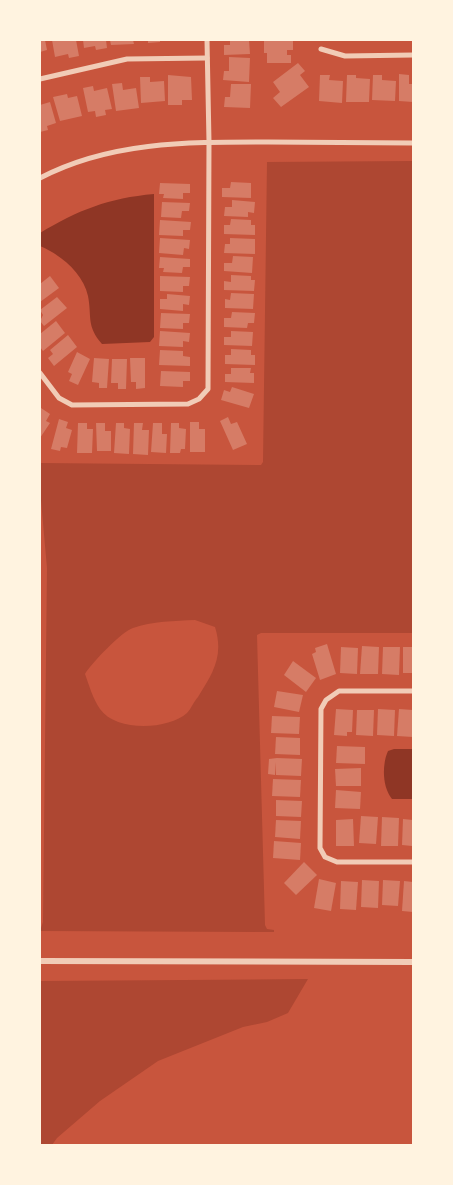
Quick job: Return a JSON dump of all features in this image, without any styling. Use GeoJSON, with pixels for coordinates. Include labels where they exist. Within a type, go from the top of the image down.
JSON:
{"type":"FeatureCollection","features":[{"type":"Feature","properties":{"kind":"street"},"geometry":{"type":"LineString","coordinates":[[40,373],[59,398],[72,405],[188,404],[199,399],[208,389],[209,142],[207,40]]}},
{"type":"Feature","properties":{"kind":"street"},"geometry":{"type":"LineString","coordinates":[[321,49],[344,56],[413,55]]}},
{"type":"Feature","properties":{"kind":"street"},"geometry":{"type":"LineString","coordinates":[[40,79],[127,59],[207,58]]}},
{"type":"Feature","properties":{"kind":"street"},"geometry":{"type":"LineString","coordinates":[[40,178],[88,157],[128,148],[209,142],[413,143]]}},
{"type":"Feature","properties":{"kind":"street"},"geometry":{"type":"LineString","coordinates":[[413,691],[339,691],[326,700],[321,709],[320,838],[320,848],[325,857],[337,862],[413,862]]}},
{"type":"Feature","properties":{"kind":"street"},"geometry":{"type":"LineString","coordinates":[[40,961],[413,962]]}},
{"type":"Feature","properties":{"kind":"shaded area"},"geometry":{"type":"Polygon","coordinates":[[[413,161],[413,633],[261,633],[257,635],[265,925],[267,929],[274,930],[274,932],[40,931],[43,922],[47,568],[40,489],[40,463],[261,465],[263,462],[267,162],[413,161]],[[195,620],[156,623],[128,630],[107,648],[85,674],[100,709],[118,722],[142,726],[168,723],[187,713],[216,664],[218,647],[215,627],[195,620]]]}},
{"type":"Feature","properties":{"kind":"shaded area"},"geometry":{"type":"Polygon","coordinates":[[[154,194],[154,337],[150,342],[102,344],[97,338],[90,321],[88,296],[81,280],[76,272],[56,254],[40,246],[40,233],[94,206],[154,194]]]}},
{"type":"Feature","properties":{"kind":"shaded area"},"geometry":{"type":"Polygon","coordinates":[[[394,749],[413,749],[413,799],[392,799],[386,788],[384,775],[386,756],[388,751],[394,749]]]}},
{"type":"Feature","properties":{"kind":"shaded area"},"geometry":{"type":"Polygon","coordinates":[[[308,979],[288,1013],[267,1022],[243,1027],[158,1061],[100,1101],[57,1138],[52,1145],[40,1145],[40,981],[308,979]]]}},
{"type":"Feature","properties":{"kind":"building"},"geometry":{"type":"Polygon","coordinates":[[[40,40],[45,40],[47,50],[40,52],[40,40]]]}},
{"type":"Feature","properties":{"kind":"building"},"geometry":{"type":"Polygon","coordinates":[[[52,40],[76,40],[79,56],[69,58],[68,54],[55,57],[52,40]]]}},
{"type":"Feature","properties":{"kind":"building"},"geometry":{"type":"Polygon","coordinates":[[[83,40],[106,40],[107,48],[96,50],[95,46],[84,48],[83,40]]]}},
{"type":"Feature","properties":{"kind":"building"},"geometry":{"type":"Polygon","coordinates":[[[110,40],[133,40],[134,44],[111,45],[110,40]]]}},
{"type":"Feature","properties":{"kind":"building"},"geometry":{"type":"Polygon","coordinates":[[[148,40],[160,40],[160,42],[148,43],[148,40]]]}},
{"type":"Feature","properties":{"kind":"building"},"geometry":{"type":"Polygon","coordinates":[[[230,40],[249,40],[250,54],[224,55],[224,45],[230,45],[230,40]]]}},
{"type":"Feature","properties":{"kind":"building"},"geometry":{"type":"Polygon","coordinates":[[[264,40],[293,40],[293,50],[287,50],[287,55],[291,55],[291,63],[267,63],[267,53],[264,53],[264,40]]]}},
{"type":"Feature","properties":{"kind":"building"},"geometry":{"type":"Polygon","coordinates":[[[229,57],[250,58],[249,82],[223,80],[224,71],[229,71],[229,57]]]}},
{"type":"Feature","properties":{"kind":"building"},"geometry":{"type":"Polygon","coordinates":[[[298,63],[305,71],[300,75],[309,87],[281,107],[273,98],[280,92],[273,82],[298,63]]]}},
{"type":"Feature","properties":{"kind":"building"},"geometry":{"type":"Polygon","coordinates":[[[399,74],[409,75],[409,84],[413,84],[413,102],[399,101],[399,74]]]}},
{"type":"Feature","properties":{"kind":"building"},"geometry":{"type":"Polygon","coordinates":[[[168,75],[191,77],[192,100],[182,100],[182,105],[168,105],[168,75]]]}},
{"type":"Feature","properties":{"kind":"building"},"geometry":{"type":"Polygon","coordinates":[[[320,75],[330,75],[329,80],[343,81],[342,103],[319,101],[320,75]]]}},
{"type":"Feature","properties":{"kind":"building"},"geometry":{"type":"Polygon","coordinates":[[[347,75],[356,75],[356,78],[370,79],[369,102],[346,102],[347,75]]]}},
{"type":"Feature","properties":{"kind":"building"},"geometry":{"type":"Polygon","coordinates":[[[373,75],[382,75],[382,80],[396,81],[395,101],[372,100],[373,75]]]}},
{"type":"Feature","properties":{"kind":"building"},"geometry":{"type":"Polygon","coordinates":[[[140,77],[150,77],[150,82],[164,81],[165,101],[141,103],[140,77]]]}},
{"type":"Feature","properties":{"kind":"building"},"geometry":{"type":"Polygon","coordinates":[[[122,83],[123,90],[136,88],[139,108],[116,111],[112,84],[122,83]]]}},
{"type":"Feature","properties":{"kind":"building"},"geometry":{"type":"Polygon","coordinates":[[[231,84],[251,84],[250,108],[224,107],[225,97],[230,97],[231,84]]]}},
{"type":"Feature","properties":{"kind":"building"},"geometry":{"type":"Polygon","coordinates":[[[93,86],[94,91],[107,88],[112,109],[105,110],[106,115],[96,117],[95,111],[88,112],[83,88],[93,86]]]}},
{"type":"Feature","properties":{"kind":"building"},"geometry":{"type":"Polygon","coordinates":[[[67,94],[68,98],[77,96],[82,116],[60,121],[53,97],[67,94]]]}},
{"type":"Feature","properties":{"kind":"building"},"geometry":{"type":"Polygon","coordinates":[[[50,102],[56,123],[47,126],[48,130],[40,132],[40,105],[50,102]]]}},
{"type":"Feature","properties":{"kind":"building"},"geometry":{"type":"Polygon","coordinates":[[[231,182],[251,183],[251,198],[222,197],[222,188],[230,188],[231,182]]]}},
{"type":"Feature","properties":{"kind":"building"},"geometry":{"type":"Polygon","coordinates":[[[160,183],[190,184],[190,193],[183,193],[183,199],[163,198],[164,194],[159,194],[160,183]]]}},
{"type":"Feature","properties":{"kind":"building"},"geometry":{"type":"Polygon","coordinates":[[[232,200],[255,202],[254,213],[248,212],[248,217],[224,216],[225,207],[232,207],[232,200]]]}},
{"type":"Feature","properties":{"kind":"building"},"geometry":{"type":"Polygon","coordinates":[[[162,202],[190,203],[189,211],[182,211],[181,218],[161,217],[162,202]]]}},
{"type":"Feature","properties":{"kind":"building"},"geometry":{"type":"Polygon","coordinates":[[[231,219],[251,220],[251,225],[255,225],[255,235],[224,234],[224,225],[230,225],[231,219]]]}},
{"type":"Feature","properties":{"kind":"building"},"geometry":{"type":"Polygon","coordinates":[[[160,220],[191,222],[190,230],[183,230],[183,236],[159,235],[160,220]]]}},
{"type":"Feature","properties":{"kind":"building"},"geometry":{"type":"Polygon","coordinates":[[[160,238],[190,240],[189,249],[184,248],[183,255],[159,253],[160,238]]]}},
{"type":"Feature","properties":{"kind":"building"},"geometry":{"type":"Polygon","coordinates":[[[230,238],[255,239],[255,254],[224,253],[225,244],[230,244],[230,238]]]}},
{"type":"Feature","properties":{"kind":"building"},"geometry":{"type":"Polygon","coordinates":[[[233,256],[253,257],[252,273],[224,271],[224,263],[232,263],[233,256]]]}},
{"type":"Feature","properties":{"kind":"building"},"geometry":{"type":"Polygon","coordinates":[[[160,257],[190,259],[190,267],[183,267],[182,273],[163,272],[164,268],[159,268],[160,257]]]}},
{"type":"Feature","properties":{"kind":"building"},"geometry":{"type":"Polygon","coordinates":[[[231,275],[251,276],[251,280],[255,280],[254,291],[224,290],[224,281],[231,282],[231,275]]]}},
{"type":"Feature","properties":{"kind":"building"},"geometry":{"type":"Polygon","coordinates":[[[50,276],[59,288],[40,302],[40,284],[50,276]]]}},
{"type":"Feature","properties":{"kind":"building"},"geometry":{"type":"Polygon","coordinates":[[[160,276],[190,277],[189,286],[183,286],[183,292],[160,291],[160,276]]]}},
{"type":"Feature","properties":{"kind":"building"},"geometry":{"type":"Polygon","coordinates":[[[231,293],[254,294],[253,309],[225,308],[225,299],[230,300],[231,293]]]}},
{"type":"Feature","properties":{"kind":"building"},"geometry":{"type":"Polygon","coordinates":[[[167,294],[190,296],[189,305],[183,304],[183,311],[160,309],[160,299],[167,299],[167,294]]]}},
{"type":"Feature","properties":{"kind":"building"},"geometry":{"type":"Polygon","coordinates":[[[57,297],[67,308],[44,326],[40,321],[43,315],[40,310],[57,297]]]}},
{"type":"Feature","properties":{"kind":"building"},"geometry":{"type":"Polygon","coordinates":[[[232,312],[255,313],[254,323],[248,323],[247,328],[224,327],[224,318],[231,318],[232,312]]]}},
{"type":"Feature","properties":{"kind":"building"},"geometry":{"type":"Polygon","coordinates":[[[161,313],[190,314],[189,323],[183,323],[183,329],[160,328],[161,313]]]}},
{"type":"Feature","properties":{"kind":"building"},"geometry":{"type":"Polygon","coordinates":[[[56,321],[65,333],[43,351],[40,347],[40,334],[56,321]]]}},
{"type":"Feature","properties":{"kind":"building"},"geometry":{"type":"Polygon","coordinates":[[[160,331],[190,333],[189,342],[183,341],[183,347],[159,346],[160,331]]]}},
{"type":"Feature","properties":{"kind":"building"},"geometry":{"type":"Polygon","coordinates":[[[231,331],[253,332],[252,346],[224,345],[224,337],[231,337],[231,331]]]}},
{"type":"Feature","properties":{"kind":"building"},"geometry":{"type":"Polygon","coordinates":[[[68,335],[77,347],[54,366],[48,358],[53,354],[50,350],[68,335]]]}},
{"type":"Feature","properties":{"kind":"building"},"geometry":{"type":"Polygon","coordinates":[[[231,349],[251,350],[251,355],[255,355],[255,365],[225,364],[225,355],[231,355],[231,349]]]}},
{"type":"Feature","properties":{"kind":"building"},"geometry":{"type":"Polygon","coordinates":[[[160,350],[183,351],[183,356],[190,357],[190,366],[159,365],[160,350]]]}},
{"type":"Feature","properties":{"kind":"building"},"geometry":{"type":"Polygon","coordinates":[[[77,352],[90,359],[78,385],[69,381],[72,374],[68,372],[77,352]]]}},
{"type":"Feature","properties":{"kind":"building"},"geometry":{"type":"Polygon","coordinates":[[[94,358],[109,359],[107,388],[99,388],[99,383],[92,382],[94,358]]]}},
{"type":"Feature","properties":{"kind":"building"},"geometry":{"type":"Polygon","coordinates":[[[130,358],[145,358],[145,388],[136,389],[136,382],[131,382],[130,358]]]}},
{"type":"Feature","properties":{"kind":"building"},"geometry":{"type":"Polygon","coordinates":[[[112,359],[127,359],[126,389],[118,389],[118,383],[111,383],[112,359]]]}},
{"type":"Feature","properties":{"kind":"building"},"geometry":{"type":"Polygon","coordinates":[[[231,368],[251,368],[250,373],[254,373],[254,383],[225,382],[225,374],[231,374],[231,368]]]}},
{"type":"Feature","properties":{"kind":"building"},"geometry":{"type":"Polygon","coordinates":[[[161,371],[190,372],[190,381],[183,381],[183,387],[160,386],[161,371]]]}},
{"type":"Feature","properties":{"kind":"building"},"geometry":{"type":"Polygon","coordinates":[[[232,387],[254,394],[249,408],[221,400],[224,390],[230,392],[232,387]]]}},
{"type":"Feature","properties":{"kind":"building"},"geometry":{"type":"Polygon","coordinates":[[[41,408],[50,414],[46,421],[50,423],[40,438],[41,408]]]}},
{"type":"Feature","properties":{"kind":"building"},"geometry":{"type":"Polygon","coordinates":[[[228,417],[231,424],[237,422],[247,444],[233,450],[220,421],[228,417]]]}},
{"type":"Feature","properties":{"kind":"building"},"geometry":{"type":"Polygon","coordinates":[[[59,419],[68,422],[66,428],[72,430],[67,448],[61,447],[60,451],[51,449],[59,419]]]}},
{"type":"Feature","properties":{"kind":"building"},"geometry":{"type":"Polygon","coordinates":[[[190,422],[199,422],[199,429],[205,429],[205,452],[190,452],[190,422]]]}},
{"type":"Feature","properties":{"kind":"building"},"geometry":{"type":"Polygon","coordinates":[[[78,423],[87,423],[87,429],[93,429],[92,453],[77,453],[78,423]]]}},
{"type":"Feature","properties":{"kind":"building"},"geometry":{"type":"Polygon","coordinates":[[[96,423],[105,423],[105,431],[111,431],[111,451],[97,451],[96,423]]]}},
{"type":"Feature","properties":{"kind":"building"},"geometry":{"type":"Polygon","coordinates":[[[116,423],[124,423],[124,428],[130,429],[129,454],[114,453],[116,423]]]}},
{"type":"Feature","properties":{"kind":"building"},"geometry":{"type":"Polygon","coordinates":[[[134,423],[143,423],[142,430],[149,430],[148,455],[133,454],[134,423]]]}},
{"type":"Feature","properties":{"kind":"building"},"geometry":{"type":"Polygon","coordinates":[[[153,423],[162,423],[162,434],[167,434],[166,453],[151,452],[153,423]]]}},
{"type":"Feature","properties":{"kind":"building"},"geometry":{"type":"Polygon","coordinates":[[[171,423],[179,423],[179,428],[186,429],[185,449],[181,449],[180,453],[170,453],[171,423]]]}},
{"type":"Feature","properties":{"kind":"building"},"geometry":{"type":"Polygon","coordinates":[[[327,644],[336,674],[320,680],[312,654],[316,652],[315,648],[327,644]]]}},
{"type":"Feature","properties":{"kind":"building"},"geometry":{"type":"Polygon","coordinates":[[[362,646],[379,647],[378,674],[360,674],[362,646]]]}},
{"type":"Feature","properties":{"kind":"building"},"geometry":{"type":"Polygon","coordinates":[[[341,647],[358,648],[357,674],[340,673],[341,647]]]}},
{"type":"Feature","properties":{"kind":"building"},"geometry":{"type":"Polygon","coordinates":[[[383,647],[400,647],[399,675],[382,674],[383,647]]]}},
{"type":"Feature","properties":{"kind":"building"},"geometry":{"type":"Polygon","coordinates":[[[403,647],[413,647],[413,673],[403,673],[403,647]]]}},
{"type":"Feature","properties":{"kind":"building"},"geometry":{"type":"Polygon","coordinates":[[[293,661],[316,678],[306,692],[284,675],[293,661]]]}},
{"type":"Feature","properties":{"kind":"building"},"geometry":{"type":"Polygon","coordinates":[[[277,691],[303,695],[299,712],[274,707],[277,691]]]}},
{"type":"Feature","properties":{"kind":"building"},"geometry":{"type":"Polygon","coordinates":[[[336,709],[353,710],[352,732],[347,732],[347,736],[334,735],[336,709]]]}},
{"type":"Feature","properties":{"kind":"building"},"geometry":{"type":"Polygon","coordinates":[[[378,709],[395,710],[394,736],[377,735],[378,709]]]}},
{"type":"Feature","properties":{"kind":"building"},"geometry":{"type":"Polygon","coordinates":[[[399,709],[413,710],[413,737],[397,736],[399,709]]]}},
{"type":"Feature","properties":{"kind":"building"},"geometry":{"type":"Polygon","coordinates":[[[357,710],[374,710],[373,736],[356,735],[357,710]]]}},
{"type":"Feature","properties":{"kind":"building"},"geometry":{"type":"Polygon","coordinates":[[[272,716],[300,717],[299,734],[271,733],[272,716]]]}},
{"type":"Feature","properties":{"kind":"building"},"geometry":{"type":"Polygon","coordinates":[[[276,737],[300,738],[300,755],[275,754],[276,737]]]}},
{"type":"Feature","properties":{"kind":"building"},"geometry":{"type":"Polygon","coordinates":[[[337,746],[365,747],[365,764],[336,763],[337,746]]]}},
{"type":"Feature","properties":{"kind":"building"},"geometry":{"type":"Polygon","coordinates":[[[269,759],[302,759],[301,776],[276,775],[276,762],[275,775],[268,774],[269,759]]]}},
{"type":"Feature","properties":{"kind":"building"},"geometry":{"type":"Polygon","coordinates":[[[361,768],[361,786],[336,786],[335,769],[361,768]]]}},
{"type":"Feature","properties":{"kind":"building"},"geometry":{"type":"Polygon","coordinates":[[[273,779],[301,780],[300,797],[272,796],[273,779]]]}},
{"type":"Feature","properties":{"kind":"building"},"geometry":{"type":"Polygon","coordinates":[[[336,790],[361,792],[360,809],[335,808],[336,790]]]}},
{"type":"Feature","properties":{"kind":"building"},"geometry":{"type":"Polygon","coordinates":[[[276,800],[302,801],[301,817],[276,816],[276,800]]]}},
{"type":"Feature","properties":{"kind":"building"},"geometry":{"type":"Polygon","coordinates":[[[361,816],[378,817],[376,844],[359,843],[361,816]]]}},
{"type":"Feature","properties":{"kind":"building"},"geometry":{"type":"Polygon","coordinates":[[[382,817],[399,818],[398,846],[381,846],[382,817]]]}},
{"type":"Feature","properties":{"kind":"building"},"geometry":{"type":"Polygon","coordinates":[[[353,819],[354,846],[336,846],[336,820],[353,819]]]}},
{"type":"Feature","properties":{"kind":"building"},"geometry":{"type":"Polygon","coordinates":[[[403,819],[413,820],[412,846],[402,845],[403,819]]]}},
{"type":"Feature","properties":{"kind":"building"},"geometry":{"type":"Polygon","coordinates":[[[276,820],[301,821],[300,839],[275,837],[276,820]]]}},
{"type":"Feature","properties":{"kind":"building"},"geometry":{"type":"Polygon","coordinates":[[[274,841],[301,843],[300,860],[273,858],[274,841]]]}},
{"type":"Feature","properties":{"kind":"building"},"geometry":{"type":"Polygon","coordinates":[[[304,862],[317,875],[296,895],[284,883],[304,862]]]}},
{"type":"Feature","properties":{"kind":"building"},"geometry":{"type":"Polygon","coordinates":[[[319,879],[336,883],[331,911],[314,908],[319,879]]]}},
{"type":"Feature","properties":{"kind":"building"},"geometry":{"type":"Polygon","coordinates":[[[362,880],[379,881],[378,908],[361,907],[362,880]]]}},
{"type":"Feature","properties":{"kind":"building"},"geometry":{"type":"Polygon","coordinates":[[[383,880],[400,881],[398,906],[382,905],[383,880]]]}},
{"type":"Feature","properties":{"kind":"building"},"geometry":{"type":"Polygon","coordinates":[[[341,881],[358,882],[356,910],[340,909],[341,881]]]}},
{"type":"Feature","properties":{"kind":"building"},"geometry":{"type":"Polygon","coordinates":[[[404,881],[413,882],[413,912],[402,911],[404,881]]]}}]}
